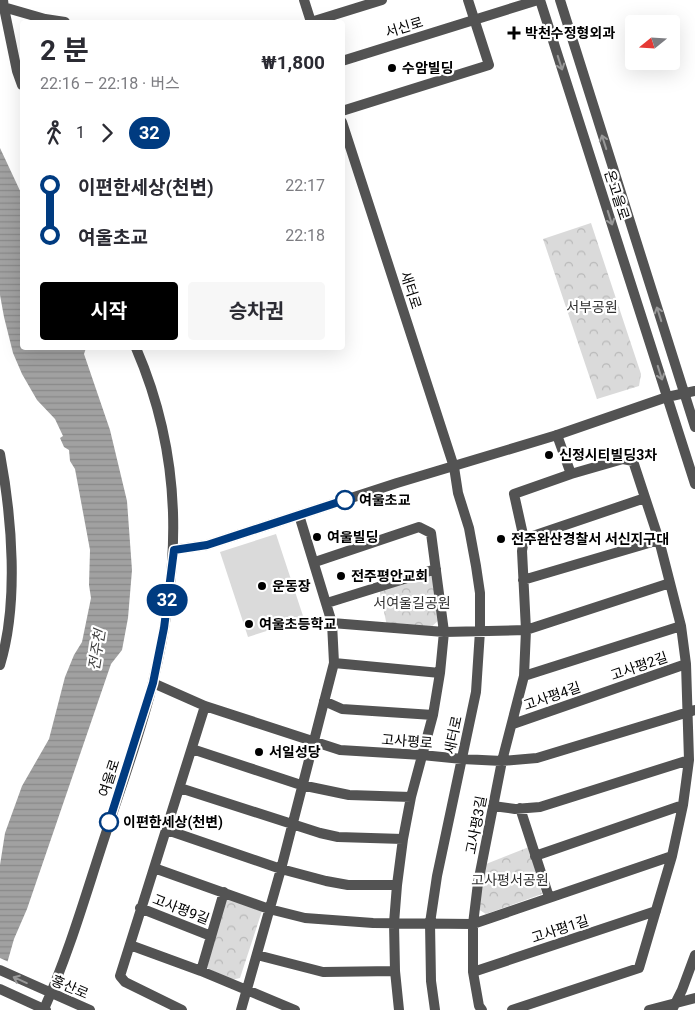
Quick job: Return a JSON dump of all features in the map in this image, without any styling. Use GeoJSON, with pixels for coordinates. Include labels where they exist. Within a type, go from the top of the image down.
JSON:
{"type":"FeatureCollection","features":[{"type":"Feature","properties":{"kind":"street"},"geometry":{"type":"LineString","coordinates":[[304,0],[310,20]]}},
{"type":"Feature","properties":{"kind":"street"},"geometry":{"type":"LineString","coordinates":[[317,20],[382,0]]}},
{"type":"Feature","properties":{"kind":"street"},"geometry":{"type":"LineString","coordinates":[[345,110],[489,66],[468,0]]}},
{"type":"Feature","properties":{"kind":"street","name":"서신로"},"geometry":{"type":"LineString","coordinates":[[345,60],[539,0]]}},
{"type":"Feature","properties":{"kind":"street","name":"온고을로"},"geometry":{"type":"LineString","coordinates":[[539,0],[695,484]]}},
{"type":"Feature","properties":{"kind":"street","name":"온고을로"},"geometry":{"type":"LineString","coordinates":[[560,0],[695,427]]}},
{"type":"Feature","properties":{"kind":"street"},"geometry":{"type":"LineString","coordinates":[[2,5],[51,20]]}},
{"type":"Feature","properties":{"kind":"street"},"geometry":{"type":"LineString","coordinates":[[2,5],[19,63]]}},
{"type":"Feature","properties":{"kind":"street","name":"새터로"},"geometry":{"type":"LineString","coordinates":[[345,131],[454,467],[458,494],[469,528],[480,593],[480,631],[476,692],[437,876],[430,923],[431,982],[435,1010]]}},
{"type":"Feature","properties":{"kind":"street","name":"여울로"},"geometry":{"type":"LineString","coordinates":[[41,1008],[51,994],[68,948],[130,758],[153,683],[164,628],[174,550],[172,480],[166,439],[158,409],[137,350]]}},
{"type":"Feature","properties":{"kind":"street"},"geometry":{"type":"LineString","coordinates":[[174,550],[207,545],[299,514],[695,391]]}},
{"type":"Feature","properties":{"kind":"street"},"geometry":{"type":"LineString","coordinates":[[557,435],[571,474]]}},
{"type":"Feature","properties":{"kind":"street"},"geometry":{"type":"LineString","coordinates":[[0,454],[10,517],[11,608],[0,665]]}},
{"type":"Feature","properties":{"kind":"street","name":"고사평2길"},"geometry":{"type":"LineString","coordinates":[[571,474],[623,459],[633,460],[659,540],[681,626],[691,712]]}},
{"type":"Feature","properties":{"kind":"street","name":"고사평4길"},"geometry":{"type":"LineString","coordinates":[[502,761],[524,676],[526,630],[522,552],[524,539],[514,494],[571,474]]}},
{"type":"Feature","properties":{"kind":"street"},"geometry":{"type":"LineString","coordinates":[[524,539],[645,498]]}},
{"type":"Feature","properties":{"kind":"street"},"geometry":{"type":"LineString","coordinates":[[241,1010],[281,869],[301,785],[334,664],[332,623],[299,514]]}},
{"type":"Feature","properties":{"kind":"street"},"geometry":{"type":"LineString","coordinates":[[314,562],[419,527],[431,533],[444,632],[433,715],[411,797],[397,885],[394,923],[399,1010]]}},
{"type":"Feature","properties":{"kind":"street"},"geometry":{"type":"LineString","coordinates":[[524,580],[659,540]]}},
{"type":"Feature","properties":{"kind":"street"},"geometry":{"type":"LineString","coordinates":[[327,603],[436,569]]}},
{"type":"Feature","properties":{"kind":"street"},"geometry":{"type":"LineString","coordinates":[[332,623],[444,632],[526,630],[670,583]]}},
{"type":"Feature","properties":{"kind":"street","name":"고사평2길"},"geometry":{"type":"LineString","coordinates":[[595,653],[681,626]]}},
{"type":"Feature","properties":{"kind":"street","name":"고사평4길"},"geometry":{"type":"LineString","coordinates":[[524,676],[595,653]]}},
{"type":"Feature","properties":{"kind":"street"},"geometry":{"type":"LineString","coordinates":[[334,664],[440,673]]}},
{"type":"Feature","properties":{"kind":"street","name":"고사평2길"},"geometry":{"type":"LineString","coordinates":[[601,693],[686,664]]}},
{"type":"Feature","properties":{"kind":"street","name":"고사평로"},"geometry":{"type":"LineString","coordinates":[[153,683],[205,706],[340,750],[462,759],[502,761],[537,758],[691,712]]}},
{"type":"Feature","properties":{"kind":"street","name":"고사평4길"},"geometry":{"type":"LineString","coordinates":[[513,724],[601,693]]}},
{"type":"Feature","properties":{"kind":"street"},"geometry":{"type":"LineString","coordinates":[[324,701],[342,709],[433,715]]}},
{"type":"Feature","properties":{"kind":"street","name":"고사평9길"},"geometry":{"type":"LineString","coordinates":[[182,1010],[125,982],[120,976],[205,706]]}},
{"type":"Feature","properties":{"kind":"street"},"geometry":{"type":"LineString","coordinates":[[512,1010],[639,968],[672,856],[683,805],[689,760],[691,712]]}},
{"type":"Feature","properties":{"kind":"street"},"geometry":{"type":"LineString","coordinates":[[192,749],[301,785],[349,795],[411,797]]}},
{"type":"Feature","properties":{"kind":"street"},"geometry":{"type":"LineString","coordinates":[[493,806],[540,807],[689,760]]}},
{"type":"Feature","properties":{"kind":"street","name":"고사평3길"},"geometry":{"type":"LineString","coordinates":[[482,1010],[479,1006],[473,972],[473,924],[478,883],[502,761]]}},
{"type":"Feature","properties":{"kind":"street"},"geometry":{"type":"LineString","coordinates":[[180,788],[320,833],[338,837],[403,839]]}},
{"type":"Feature","properties":{"kind":"street"},"geometry":{"type":"LineString","coordinates":[[535,856],[683,805]]}},
{"type":"Feature","properties":{"kind":"street"},"geometry":{"type":"LineString","coordinates":[[520,808],[548,897]]}},
{"type":"Feature","properties":{"kind":"street"},"geometry":{"type":"LineString","coordinates":[[167,830],[281,869],[326,881],[348,885],[397,885]]}},
{"type":"Feature","properties":{"kind":"street"},"geometry":{"type":"LineString","coordinates":[[473,924],[672,856]]}},
{"type":"Feature","properties":{"kind":"street","name":"고사평9길"},"geometry":{"type":"LineString","coordinates":[[154,868],[269,908],[305,918],[333,921],[473,924]]}},
{"type":"Feature","properties":{"kind":"street"},"geometry":{"type":"LineString","coordinates":[[201,971],[224,892]]}},
{"type":"Feature","properties":{"kind":"street","name":"고사평9길"},"geometry":{"type":"LineString","coordinates":[[140,908],[211,936]]}},
{"type":"Feature","properties":{"kind":"street","name":"고사평1길"},"geometry":{"type":"LineString","coordinates":[[473,972],[656,912]]}},
{"type":"Feature","properties":{"kind":"street"},"geometry":{"type":"LineString","coordinates":[[130,945],[201,971],[295,1010]]}},
{"type":"Feature","properties":{"kind":"street"},"geometry":{"type":"LineString","coordinates":[[257,955],[323,972],[396,971]]}},
{"type":"Feature","properties":{"kind":"street"},"geometry":{"type":"LineString","coordinates":[[673,1007],[682,990],[695,955]]}},
{"type":"Feature","properties":{"kind":"street","name":"홍산로"},"geometry":{"type":"LineString","coordinates":[[0,970],[90,1010]]}},
{"type":"Feature","properties":{"kind":"street"},"geometry":{"type":"LineString","coordinates":[[0,989],[41,1008]]}},
{"type":"Feature","properties":{"kind":"street"},"geometry":{"type":"LineString","coordinates":[[648,1010],[673,1007],[695,998]]}},
{"type":"Feature","properties":{"kind":"street"},"geometry":{"type":"LineString","coordinates":[[691,1010],[695,998]]}},
{"type":"Feature","properties":{"kind":"green space","name":"서부공원"},"geometry":{"type":"Polygon","coordinates":[[[591,223],[641,374],[639,386],[597,399],[543,239],[591,223]]]}},
{"type":"Feature","properties":{"kind":"green space","name":"운동장"},"geometry":{"type":"Polygon","coordinates":[[[276,534],[304,619],[248,637],[220,552],[276,534]]]}},
{"type":"Feature","properties":{"kind":"green space","name":"서여울길공원"},"geometry":{"type":"Polygon","coordinates":[[[433,575],[439,620],[430,628],[387,626],[379,588],[433,575]]]}},
{"type":"Feature","properties":{"kind":"green space","name":"고사평서공원"},"geometry":{"type":"Polygon","coordinates":[[[529,847],[542,894],[486,914],[478,909],[486,864],[529,847]]]}},
{"type":"Feature","properties":{"kind":"green space"},"geometry":{"type":"Polygon","coordinates":[[[225,897],[262,911],[240,978],[231,980],[207,968],[225,897]]]}},
{"type":"Feature","properties":{"kind":"water","name":"전주천"},"geometry":{"type":"Polygon","coordinates":[[[0,148],[20,191],[20,350],[85,350],[84,354],[110,430],[127,501],[132,570],[128,618],[122,650],[111,664],[27,909],[14,939],[0,988],[0,865],[5,833],[22,786],[49,739],[65,677],[74,655],[82,642],[91,598],[89,585],[90,550],[75,469],[70,461],[69,450],[64,447],[60,438],[63,436],[55,419],[37,400],[22,374],[13,353],[0,295],[0,148]]]}},
{"type":"Feature","properties":{"kind":"pier"},"geometry":{"type":"Polygon","coordinates":[[[0,958],[11,963],[0,990],[0,958]]]}},
{"type":"Feature","properties":{"kind":"bus line","name":"32"},"geometry":{"type":"LineString","coordinates":[[109,822],[153,683],[164,628],[174,550],[207,545],[345,500]]}},
{"type":"Feature","properties":{"kind":"place","name":"박천수정형외과"},"geometry":{"type":"Point","coordinates":[514,33]}},
{"type":"Feature","properties":{"kind":"place","name":"수암빌딩"},"geometry":{"type":"Point","coordinates":[392,68]}},
{"type":"Feature","properties":{"kind":"place","name":"신정시티빌딩3차"},"geometry":{"type":"Point","coordinates":[549,455]}},
{"type":"Feature","properties":{"kind":"place","name":"여울초교"},"geometry":{"type":"Point","coordinates":[345,500]}},
{"type":"Feature","properties":{"kind":"place","name":"여울빌딩"},"geometry":{"type":"Point","coordinates":[317,537]}},
{"type":"Feature","properties":{"kind":"place","name":"전주완산경찰서 서신지구대"},"geometry":{"type":"Point","coordinates":[501,539]}},
{"type":"Feature","properties":{"kind":"place","name":"전주평안교회"},"geometry":{"type":"Point","coordinates":[341,576]}},
{"type":"Feature","properties":{"kind":"place","name":"운동장"},"geometry":{"type":"Point","coordinates":[262,586]}},
{"type":"Feature","properties":{"kind":"place","name":"여울초등학교"},"geometry":{"type":"Point","coordinates":[249,624]}},
{"type":"Feature","properties":{"kind":"place","name":"서일성당"},"geometry":{"type":"Point","coordinates":[259,752]}},
{"type":"Feature","properties":{"kind":"place","name":"이편한세상(천변)"},"geometry":{"type":"Point","coordinates":[109,822]}}]}
